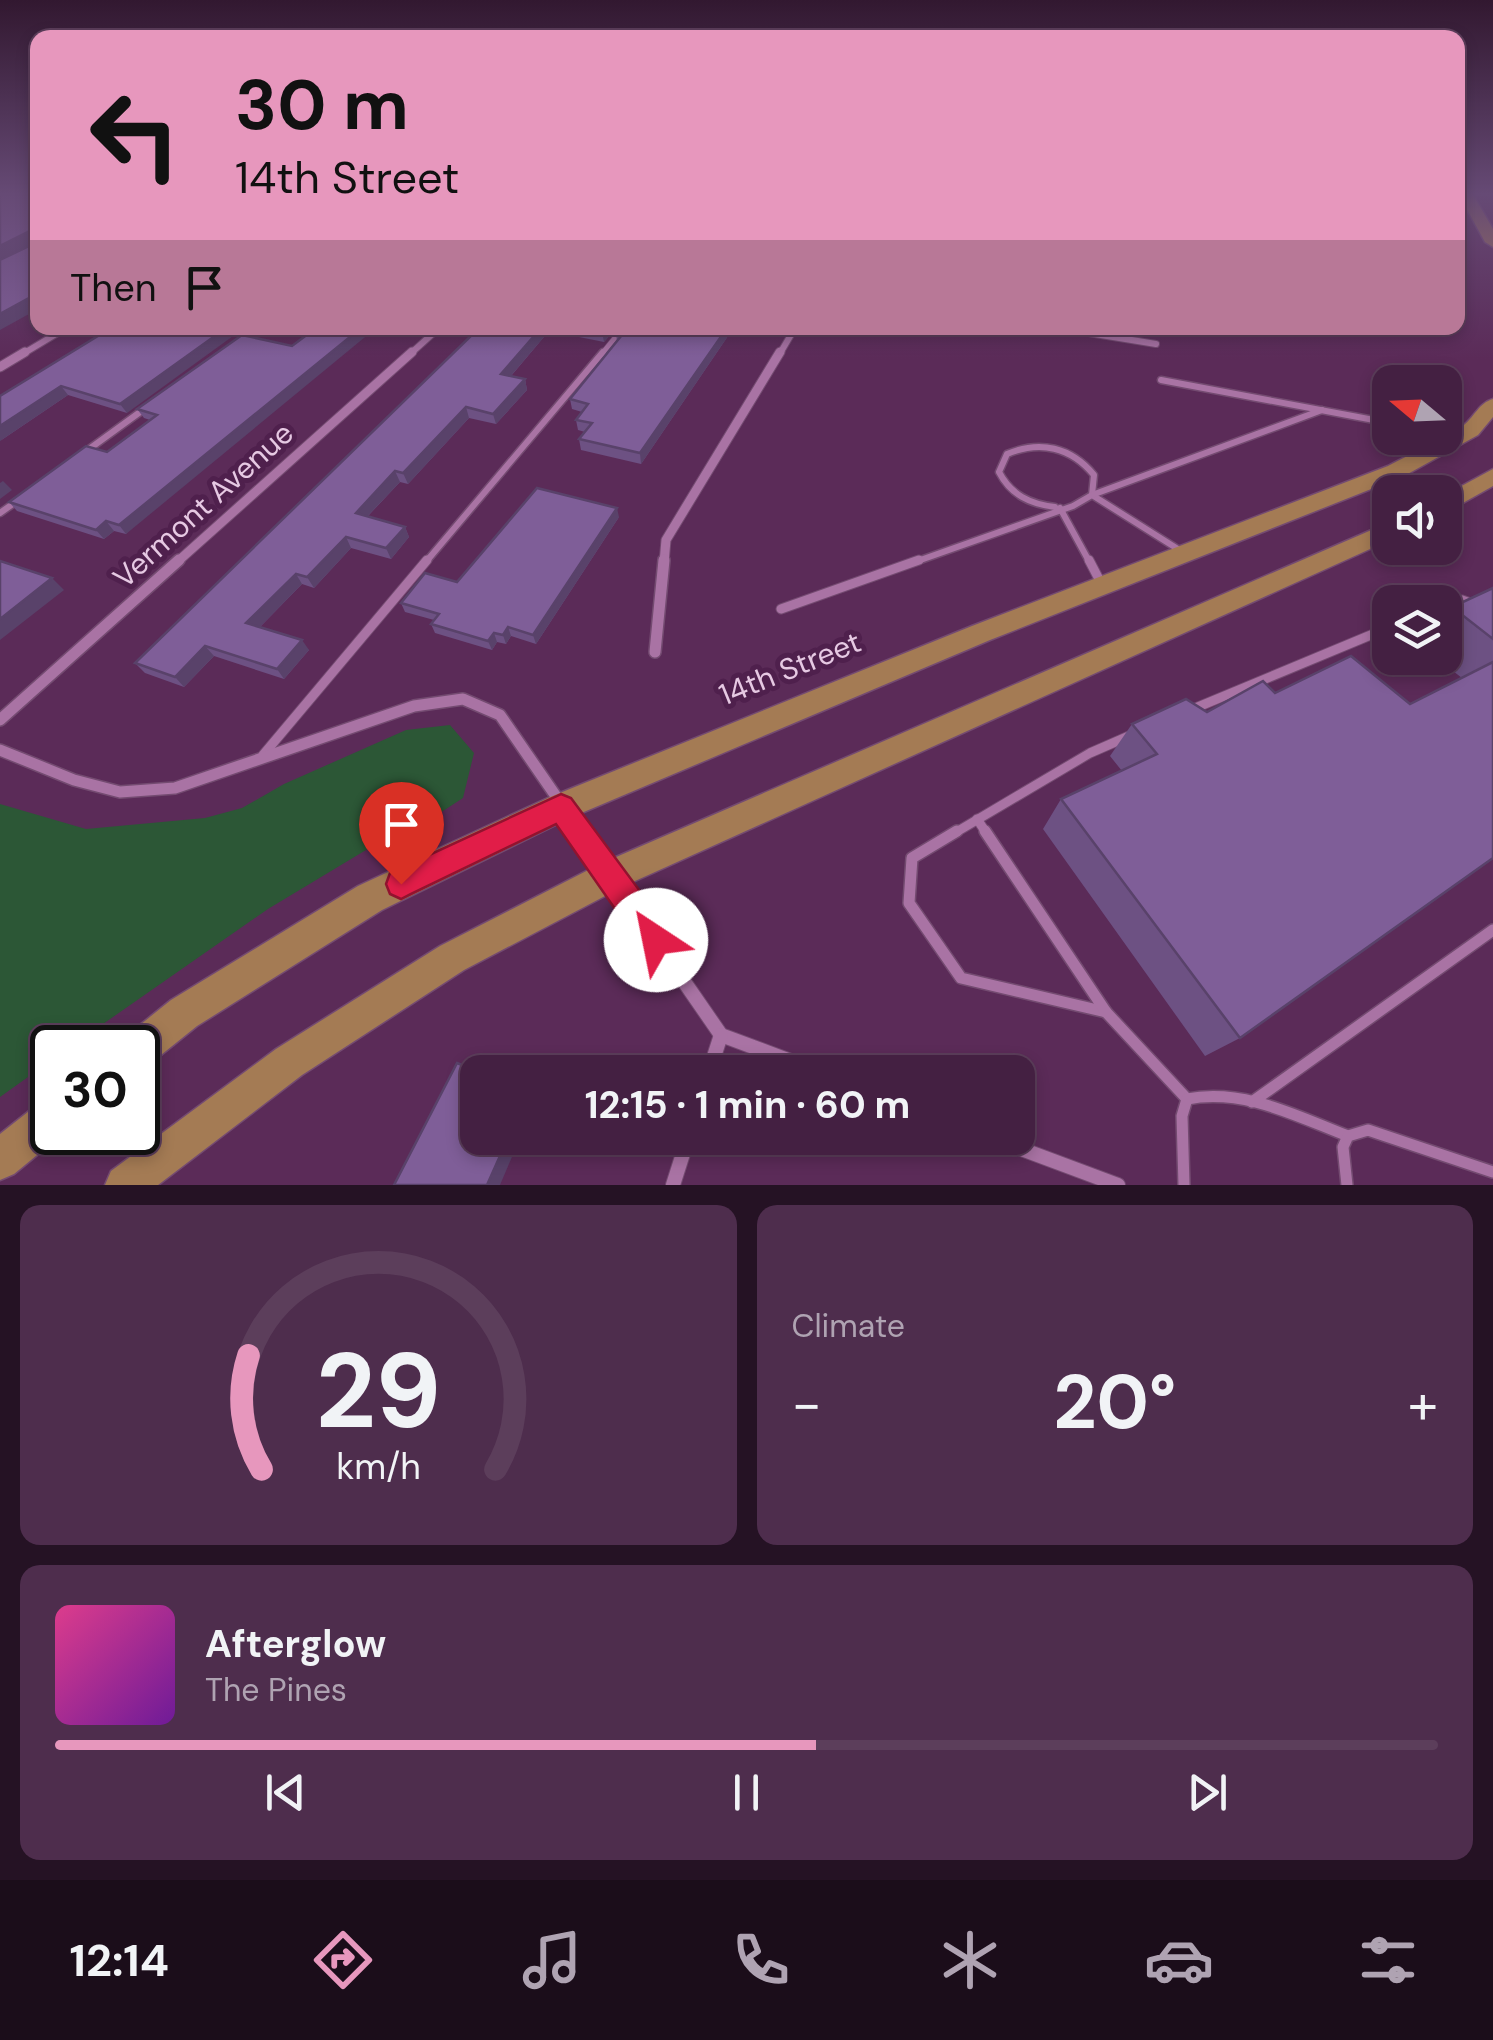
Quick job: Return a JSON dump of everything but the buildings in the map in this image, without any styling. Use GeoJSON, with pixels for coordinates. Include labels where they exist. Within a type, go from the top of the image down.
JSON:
{"type":"FeatureCollection","features":[{"type":"Feature","properties":{"kind":"main road","name":"14th Street"},"geometry":{"type":"LineString","coordinates":[[1462,432],[1470,430],[1493,405]]}},
{"type":"Feature","properties":{"kind":"main road","name":"14th Street"},"geometry":{"type":"LineString","coordinates":[[160,1032],[184,1013],[370,898],[561,807],[1102,585],[1396,471],[1416,455]]}},
{"type":"Feature","properties":{"kind":"main road"},"geometry":{"type":"LineString","coordinates":[[1462,495],[1493,476]]}},
{"type":"Feature","properties":{"kind":"main road"},"geometry":{"type":"LineString","coordinates":[[125,1185],[289,1062],[452,958],[612,875],[1372,538]]}},
{"type":"Feature","properties":{"kind":"main road"},"geometry":{"type":"LineString","coordinates":[[0,1160],[30,1136]]}},
{"type":"Feature","properties":{"kind":"street"},"geometry":{"type":"LineString","coordinates":[[0,367],[54,335]]}},
{"type":"Feature","properties":{"kind":"street","name":"Vermont Avenue"},"geometry":{"type":"LineString","coordinates":[[0,720],[431,335]]}},
{"type":"Feature","properties":{"kind":"street"},"geometry":{"type":"LineString","coordinates":[[655,652],[666,540],[791,335]]}},
{"type":"Feature","properties":{"kind":"street"},"geometry":{"type":"LineString","coordinates":[[1101,335],[1156,344]]}},
{"type":"Feature","properties":{"kind":"street"},"geometry":{"type":"LineString","coordinates":[[0,750],[74,780],[120,792],[175,788],[414,706],[464,699],[500,715],[721,1036],[773,1055]]}},
{"type":"Feature","properties":{"kind":"street"},"geometry":{"type":"LineString","coordinates":[[715,1055],[721,1036]]}},
{"type":"Feature","properties":{"kind":"street"},"geometry":{"type":"LineString","coordinates":[[1035,1154],[1118,1185]]}},
{"type":"Feature","properties":{"kind":"street"},"geometry":{"type":"LineString","coordinates":[[673,1185],[683,1155]]}},
{"type":"Feature","properties":{"kind":"lane"},"geometry":{"type":"LineString","coordinates":[[226,351],[248,335]]}},
{"type":"Feature","properties":{"kind":"lane"},"geometry":{"type":"LineString","coordinates":[[260,759],[616,335]]}},
{"type":"Feature","properties":{"kind":"lane"},"geometry":{"type":"LineString","coordinates":[[1161,380],[1372,420]]}},
{"type":"Feature","properties":{"kind":"lane"},"geometry":{"type":"LineString","coordinates":[[80,455],[161,397]]}},
{"type":"Feature","properties":{"kind":"lane"},"geometry":{"type":"LineString","coordinates":[[780,609],[1073,506],[1092,495],[1322,410]]}},
{"type":"Feature","properties":{"kind":"lane"},"geometry":{"type":"LineString","coordinates":[[1092,495],[1094,476],[1076,456],[1031,446],[1006,454],[1000,472],[1013,492],[1027,501],[1060,508],[1102,585]]}},
{"type":"Feature","properties":{"kind":"lane"},"geometry":{"type":"LineString","coordinates":[[0,513],[32,490]]}},
{"type":"Feature","properties":{"kind":"lane"},"geometry":{"type":"LineString","coordinates":[[1092,495],[1185,553]]}},
{"type":"Feature","properties":{"kind":"lane"},"geometry":{"type":"LineString","coordinates":[[1462,600],[1478,606]]}},
{"type":"Feature","properties":{"kind":"lane"},"geometry":{"type":"LineString","coordinates":[[1178,716],[1372,634]]}},
{"type":"Feature","properties":{"kind":"lane"},"geometry":{"type":"LineString","coordinates":[[1106,1012],[961,978],[909,903],[912,858],[1090,753],[1142,730]]}},
{"type":"Feature","properties":{"kind":"lane"},"geometry":{"type":"LineString","coordinates":[[977,820],[1106,1012],[1187,1099]]}},
{"type":"Feature","properties":{"kind":"lane"},"geometry":{"type":"LineString","coordinates":[[1252,1102],[1493,930]]}},
{"type":"Feature","properties":{"kind":"lane"},"geometry":{"type":"LineString","coordinates":[[1187,1099],[1207,1092],[1252,1102],[1348,1136],[1368,1130],[1493,1172]]}},
{"type":"Feature","properties":{"kind":"lane"},"geometry":{"type":"LineString","coordinates":[[1184,1185],[1182,1116],[1187,1099]]}},
{"type":"Feature","properties":{"kind":"lane"},"geometry":{"type":"LineString","coordinates":[[1347,1185],[1344,1147],[1348,1136]]}},
{"type":"Feature","properties":{"kind":"green space"},"geometry":{"type":"Polygon","coordinates":[[[450,725],[474,753],[463,798],[423,824],[376,844],[268,909],[102,1025],[30,1025],[30,1076],[0,1097],[0,804],[86,829],[205,818],[242,808],[284,784],[406,730],[450,725]]]}},
{"type":"Feature","properties":{"kind":"route"},"geometry":{"type":"LineString","coordinates":[[401,884],[561,807],[656,940]]}}]}
